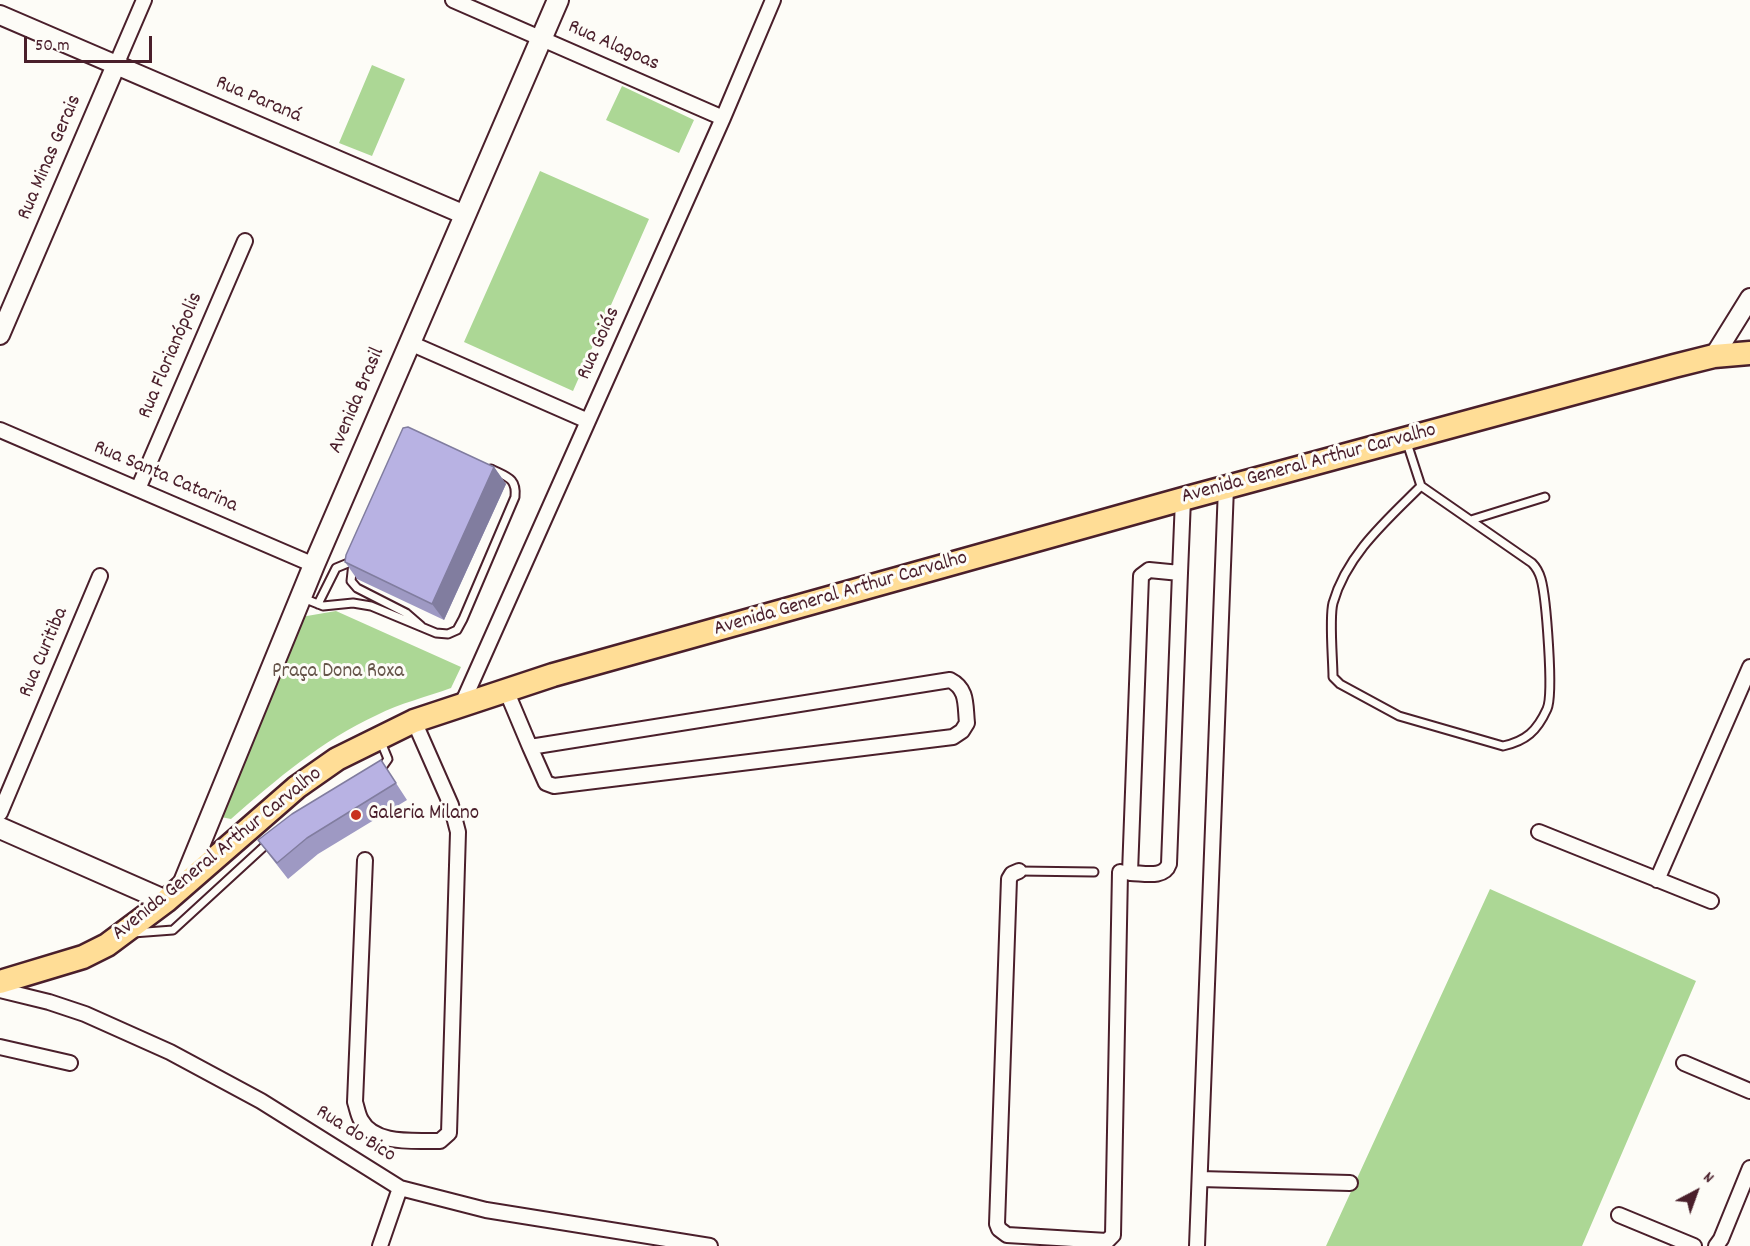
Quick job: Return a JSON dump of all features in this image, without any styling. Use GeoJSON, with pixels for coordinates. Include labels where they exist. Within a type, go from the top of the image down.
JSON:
{"type":"FeatureCollection","features":[{"type":"Feature","properties":{"kind":"main road","name":"Avenida Brasil"},"geometry":{"type":"LineString","coordinates":[[174,894],[309,601],[314,565],[558,0]]}},
{"type":"Feature","properties":{"kind":"main road","name":"Avenida General Arthur Carvalho"},"geometry":{"type":"LineString","coordinates":[[0,982],[83,957],[107,945],[174,894],[297,787],[337,759],[414,721],[506,690],[1226,487],[1714,356],[1750,353]]}},
{"type":"Feature","properties":{"kind":"main road"},"geometry":{"type":"LineString","coordinates":[[208,824],[212,834],[225,848]]}},
{"type":"Feature","properties":{"kind":"main road"},"geometry":{"type":"LineString","coordinates":[[0,828],[174,894]]}},
{"type":"Feature","properties":{"kind":"street","name":"Rua Minas Gerais"},"geometry":{"type":"LineString","coordinates":[[0,334],[144,0]]}},
{"type":"Feature","properties":{"kind":"street","name":"Rua Alagoas"},"geometry":{"type":"LineString","coordinates":[[453,0],[723,118]]}},
{"type":"Feature","properties":{"kind":"street","name":"Rua Goiás"},"geometry":{"type":"LineString","coordinates":[[462,704],[723,118],[773,0]]}},
{"type":"Feature","properties":{"kind":"street","name":"Rua Paraná"},"geometry":{"type":"LineString","coordinates":[[0,15],[465,215]]}},
{"type":"Feature","properties":{"kind":"street","name":"Rua Florianópolis"},"geometry":{"type":"LineString","coordinates":[[138,489],[245,241]]}},
{"type":"Feature","properties":{"kind":"street"},"geometry":{"type":"LineString","coordinates":[[1714,356],[1750,297]]}},
{"type":"Feature","properties":{"kind":"street"},"geometry":{"type":"LineString","coordinates":[[410,343],[588,421]]}},
{"type":"Feature","properties":{"kind":"street","name":"Rua Santa Catarina"},"geometry":{"type":"LineString","coordinates":[[0,430],[314,565]]}},
{"type":"Feature","properties":{"kind":"street"},"geometry":{"type":"LineString","coordinates":[[1197,1246],[1226,487]]}},
{"type":"Feature","properties":{"kind":"street"},"geometry":{"type":"LineString","coordinates":[[1180,573],[1149,570],[1142,576],[1130,873],[1163,873],[1169,864],[1183,499]]}},
{"type":"Feature","properties":{"kind":"street","name":"Rua Curitiba"},"geometry":{"type":"LineString","coordinates":[[0,813],[100,576]]}},
{"type":"Feature","properties":{"kind":"street"},"geometry":{"type":"LineString","coordinates":[[1657,880],[1750,667]]}},
{"type":"Feature","properties":{"kind":"street"},"geometry":{"type":"LineString","coordinates":[[506,690],[530,747],[546,783],[554,786],[953,737],[962,731],[967,723],[963,690],[950,680],[530,747]]}},
{"type":"Feature","properties":{"kind":"street"},"geometry":{"type":"LineString","coordinates":[[365,860],[355,1102],[360,1119],[373,1133],[387,1138],[440,1141],[449,1133],[458,832],[451,805],[414,721]]}},
{"type":"Feature","properties":{"kind":"street"},"geometry":{"type":"LineString","coordinates":[[1539,832],[1711,902]]}},
{"type":"Feature","properties":{"kind":"street"},"geometry":{"type":"LineString","coordinates":[[1019,871],[1012,874],[1009,879],[997,1224],[999,1229],[1007,1235],[1107,1241],[1113,1235],[1120,872]]}},
{"type":"Feature","properties":{"kind":"street","name":"Rua do Bico"},"geometry":{"type":"LineString","coordinates":[[0,990],[85,1014],[170,1052],[261,1101],[400,1188],[486,1210],[710,1246]]}},
{"type":"Feature","properties":{"kind":"street"},"geometry":{"type":"LineString","coordinates":[[0,1047],[70,1063]]}},
{"type":"Feature","properties":{"kind":"street"},"geometry":{"type":"LineString","coordinates":[[1684,1064],[1750,1090]]}},
{"type":"Feature","properties":{"kind":"street"},"geometry":{"type":"LineString","coordinates":[[1716,1246],[1750,1168]]}},
{"type":"Feature","properties":{"kind":"street"},"geometry":{"type":"LineString","coordinates":[[1200,1179],[1350,1183]]}},
{"type":"Feature","properties":{"kind":"street"},"geometry":{"type":"LineString","coordinates":[[380,1246],[400,1188]]}},
{"type":"Feature","properties":{"kind":"street"},"geometry":{"type":"LineString","coordinates":[[1619,1215],[1694,1246]]}},
{"type":"Feature","properties":{"kind":"lane"},"geometry":{"type":"LineString","coordinates":[[1406,439],[1421,486],[1532,563],[1542,580],[1549,664],[1548,707],[1530,736],[1520,742],[1503,746],[1398,716],[1340,684],[1334,677],[1333,605],[1342,583],[1365,543],[1421,486]]}},
{"type":"Feature","properties":{"kind":"lane"},"geometry":{"type":"LineString","coordinates":[[353,561],[336,568],[309,601],[331,606],[353,603],[371,606],[435,633],[448,634],[457,630],[464,620],[515,497],[514,483],[485,466]]}},
{"type":"Feature","properties":{"kind":"lane"},"geometry":{"type":"LineString","coordinates":[[1471,520],[1545,496]]}},
{"type":"Feature","properties":{"kind":"lane"},"geometry":{"type":"LineString","coordinates":[[357,551],[353,561],[351,581],[357,588],[406,613],[421,626]]}},
{"type":"Feature","properties":{"kind":"lane"},"geometry":{"type":"LineString","coordinates":[[366,777],[383,766],[388,759],[380,738]]}},
{"type":"Feature","properties":{"kind":"lane"},"geometry":{"type":"LineString","coordinates":[[125,933],[173,930],[272,840],[282,834]]}},
{"type":"Feature","properties":{"kind":"lane"},"geometry":{"type":"LineString","coordinates":[[1019,871],[1094,872]]}},
{"type":"Feature","properties":{"kind":"green space"},"geometry":{"type":"Polygon","coordinates":[[[372,65],[405,79],[372,156],[339,143],[372,65]]]}},
{"type":"Feature","properties":{"kind":"green space"},"geometry":{"type":"Polygon","coordinates":[[[622,86],[694,120],[679,153],[606,120],[622,86]]]}},
{"type":"Feature","properties":{"kind":"green space"},"geometry":{"type":"Polygon","coordinates":[[[540,171],[649,219],[573,391],[464,342],[540,171]]]}},
{"type":"Feature","properties":{"kind":"green space","name":"Praça Dona Roxa"},"geometry":{"type":"Polygon","coordinates":[[[336,611],[461,667],[451,688],[395,707],[357,725],[300,762],[231,819],[221,817],[301,617],[336,611]]]}},
{"type":"Feature","properties":{"kind":"green space"},"geometry":{"type":"Polygon","coordinates":[[[1490,889],[1696,981],[1582,1246],[1326,1246],[1490,889]]]}},
{"type":"Feature","properties":{"kind":"building"},"geometry":{"type":"Polygon","coordinates":[[[408,427],[494,467],[432,604],[345,562],[346,555],[403,428],[408,427]]]}},
{"type":"Feature","properties":{"kind":"building"},"geometry":{"type":"Polygon","coordinates":[[[381,760],[396,783],[307,838],[277,863],[258,840],[292,814],[381,760]]]}},
{"type":"Feature","properties":{"kind":"place","name":"Galeria Milano"},"geometry":{"type":"Point","coordinates":[356,815]}}]}
